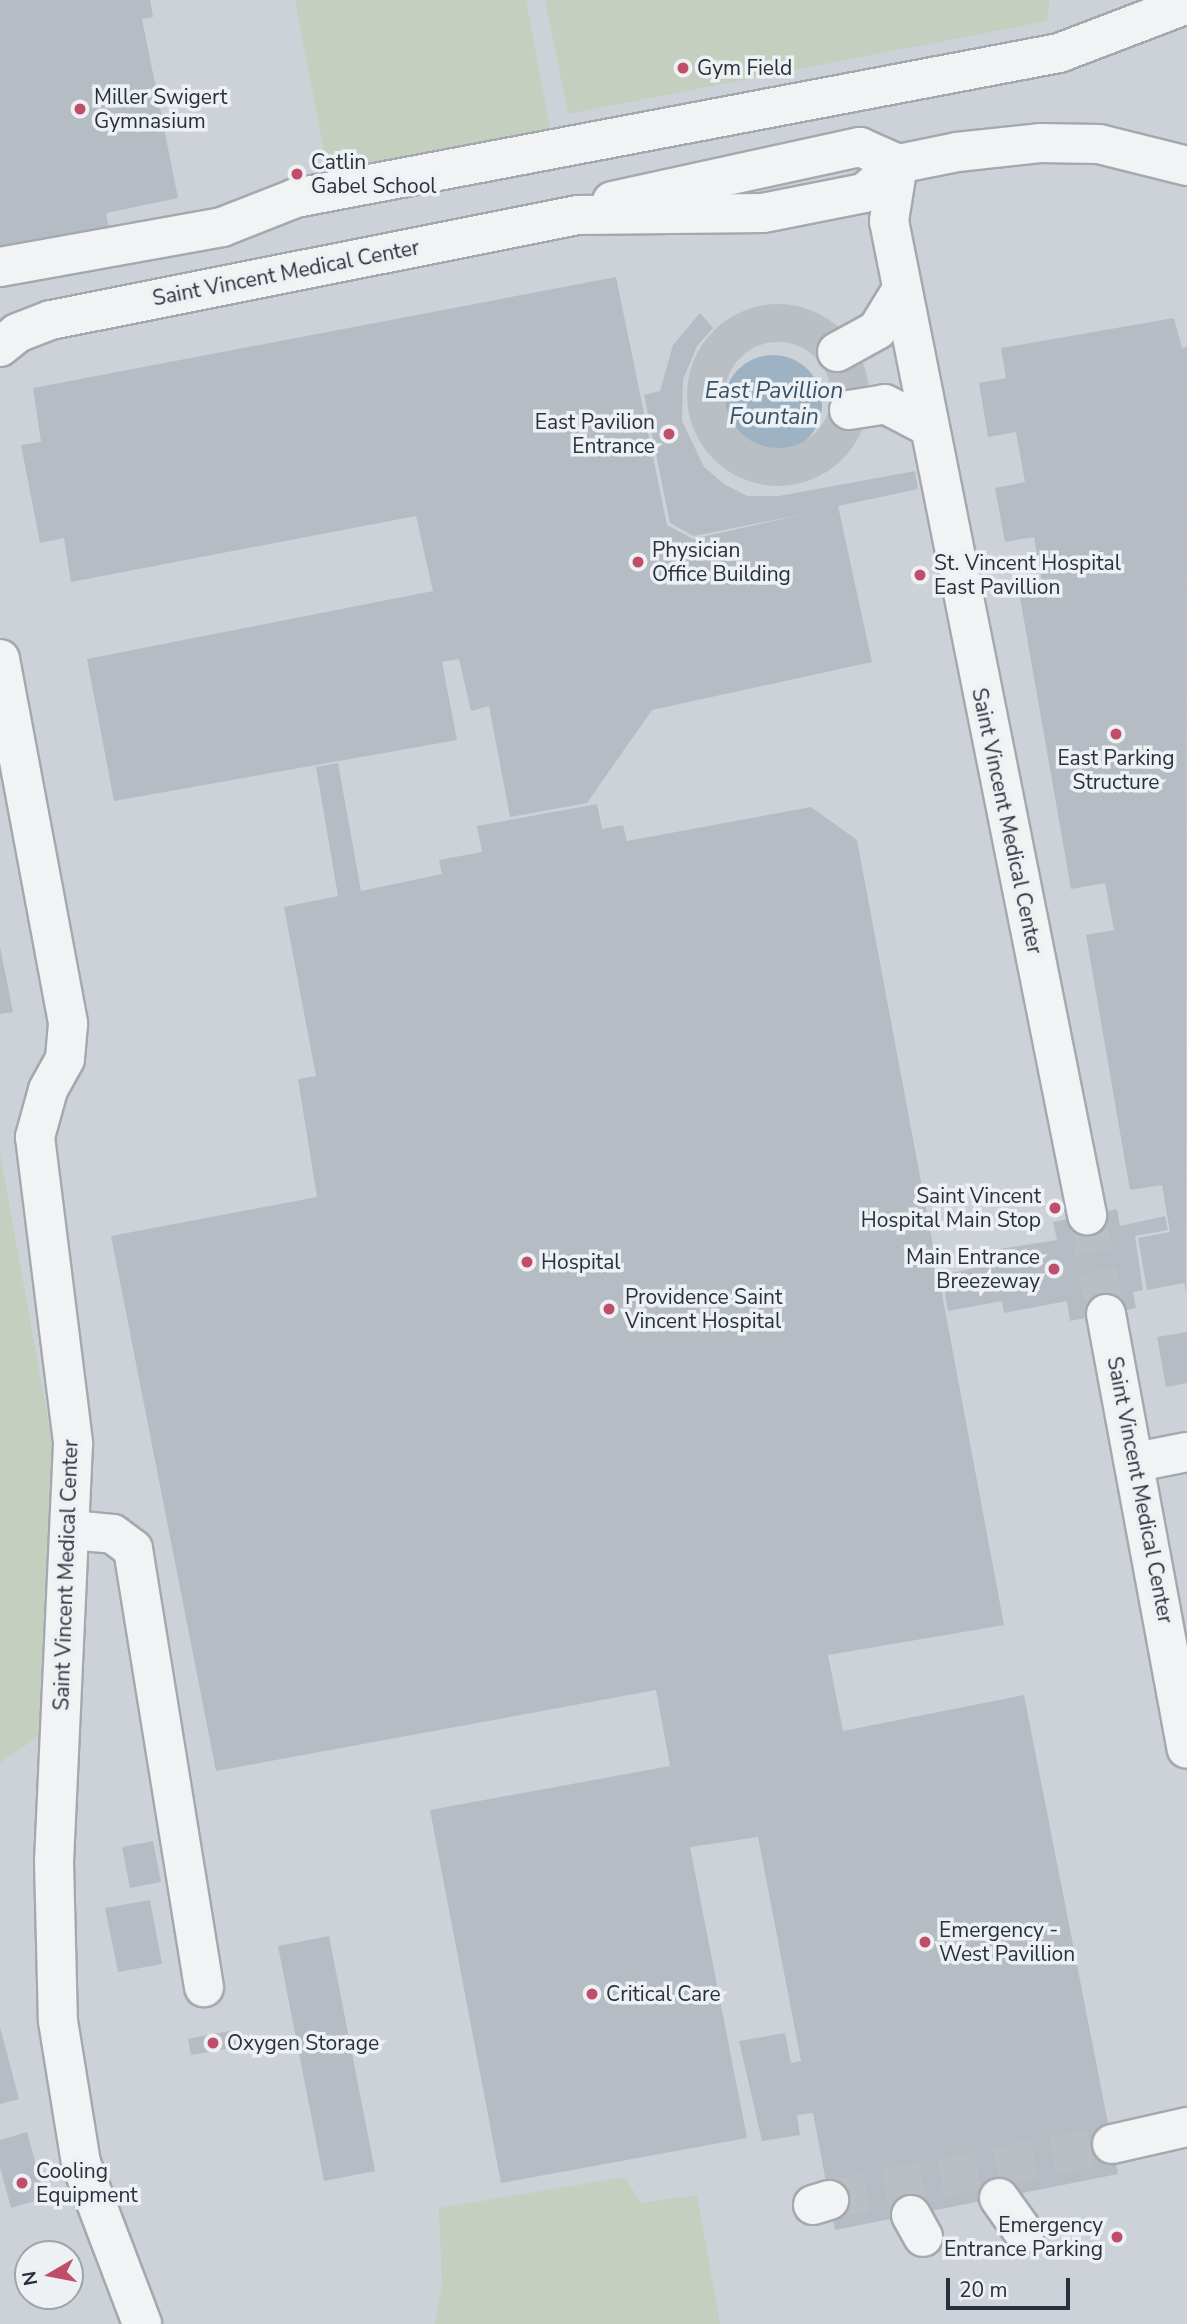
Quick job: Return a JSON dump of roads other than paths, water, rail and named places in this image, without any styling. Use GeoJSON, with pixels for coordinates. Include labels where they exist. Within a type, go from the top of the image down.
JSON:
{"type":"FeatureCollection","features":[{"type":"Feature","properties":{"kind":"lane"},"geometry":{"type":"LineString","coordinates":[[0,267],[222,227],[296,198],[1059,53],[1187,5]]}},
{"type":"Feature","properties":{"kind":"lane"},"geometry":{"type":"LineString","coordinates":[[898,164],[1040,143],[1118,146],[1184,173]]}},
{"type":"Feature","properties":{"kind":"lane","name":"Saint Vincent Medical Center"},"geometry":{"type":"LineString","coordinates":[[0,347],[17,333],[51,320],[579,215],[631,194],[860,147],[898,164],[889,216],[902,289],[927,426],[1087,1215]]}},
{"type":"Feature","properties":{"kind":"lane"},"geometry":{"type":"LineString","coordinates":[[837,352],[877,330],[902,289]]}},
{"type":"Feature","properties":{"kind":"lane"},"geometry":{"type":"LineString","coordinates":[[849,410],[885,404],[927,426]]}},
{"type":"Feature","properties":{"kind":"lane","name":"Saint Vincent Medical Center"},"geometry":{"type":"LineString","coordinates":[[0,659],[68,1024],[65,1059],[38,1115],[35,1137],[67,1376],[71,1530],[54,1861],[58,2021],[81,2163],[142,2324]]}},
{"type":"Feature","properties":{"kind":"lane","name":"Saint Vincent Medical Center"},"geometry":{"type":"LineString","coordinates":[[1107,1314],[1180,1664],[1187,1748]]}},
{"type":"Feature","properties":{"kind":"lane"},"geometry":{"type":"LineString","coordinates":[[1136,1462],[1187,1452]]}},
{"type":"Feature","properties":{"kind":"lane"},"geometry":{"type":"LineString","coordinates":[[71,1530],[113,1534],[133,1549],[204,1987]]}},
{"type":"Feature","properties":{"kind":"lane"},"geometry":{"type":"LineString","coordinates":[[1112,2144],[1187,2126]]}},
{"type":"Feature","properties":{"kind":"water","name":"East Pavillion Fountain"},"geometry":{"type":"Polygon","coordinates":[[[773,355],[792,359],[807,370],[818,385],[822,404],[818,423],[807,438],[792,449],[773,453],[754,449],[739,438],[728,423],[724,404],[728,385],[739,370],[754,359],[773,355]]]}},
{"type":"Feature","properties":{"kind":"tunnel"},"geometry":{"type":"LineString","coordinates":[[778,323],[805,329],[829,344],[844,368],[850,395],[844,422],[829,446],[805,461],[778,467],[751,461],[727,446],[712,422],[706,395],[712,368],[727,344],[751,329],[778,323]]}},
{"type":"Feature","properties":{"kind":"tunnel"},"geometry":{"type":"LineString","coordinates":[[1087,1215],[1106,1314]]}},
{"type":"Feature","properties":{"kind":"tunnel"},"geometry":{"type":"LineString","coordinates":[[829,2200],[1112,2144]]}},
{"type":"Feature","properties":{"kind":"place","name":"Gym Field"},"geometry":{"type":"Point","coordinates":[683,68]}},
{"type":"Feature","properties":{"kind":"place","name":"Miller Swigert Gymnasium"},"geometry":{"type":"Point","coordinates":[80,109]}},
{"type":"Feature","properties":{"kind":"place","name":"Catlin Gabel School"},"geometry":{"type":"Point","coordinates":[297,174]}},
{"type":"Feature","properties":{"kind":"place","name":"East Pavilion Entrance"},"geometry":{"type":"Point","coordinates":[669,434]}},
{"type":"Feature","properties":{"kind":"place","name":"Physician Office Building"},"geometry":{"type":"Point","coordinates":[638,562]}},
{"type":"Feature","properties":{"kind":"place","name":"St. Vincent Hospital East Pavillion"},"geometry":{"type":"Point","coordinates":[920,575]}},
{"type":"Feature","properties":{"kind":"place","name":"East Parking Structure"},"geometry":{"type":"Point","coordinates":[1116,734]}},
{"type":"Feature","properties":{"kind":"place","name":"Saint Vincent Hospital Main Stop"},"geometry":{"type":"Point","coordinates":[1055,1208]}},
{"type":"Feature","properties":{"kind":"place","name":"Hospital"},"geometry":{"type":"Point","coordinates":[527,1262]}},
{"type":"Feature","properties":{"kind":"place","name":"Main Entrance Breezeway"},"geometry":{"type":"Point","coordinates":[1054,1269]}},
{"type":"Feature","properties":{"kind":"place","name":"Providence Saint Vincent Hospital"},"geometry":{"type":"Point","coordinates":[609,1309]}},
{"type":"Feature","properties":{"kind":"place","name":"Emergency - West Pavillion"},"geometry":{"type":"Point","coordinates":[925,1942]}},
{"type":"Feature","properties":{"kind":"place","name":"Critical Care"},"geometry":{"type":"Point","coordinates":[592,1994]}},
{"type":"Feature","properties":{"kind":"place","name":"Oxygen Storage"},"geometry":{"type":"Point","coordinates":[213,2043]}},
{"type":"Feature","properties":{"kind":"place","name":"Cooling Equipment"},"geometry":{"type":"Point","coordinates":[22,2183]}},
{"type":"Feature","properties":{"kind":"place","name":"Emergency Entrance Parking"},"geometry":{"type":"Point","coordinates":[1117,2237]}}]}
